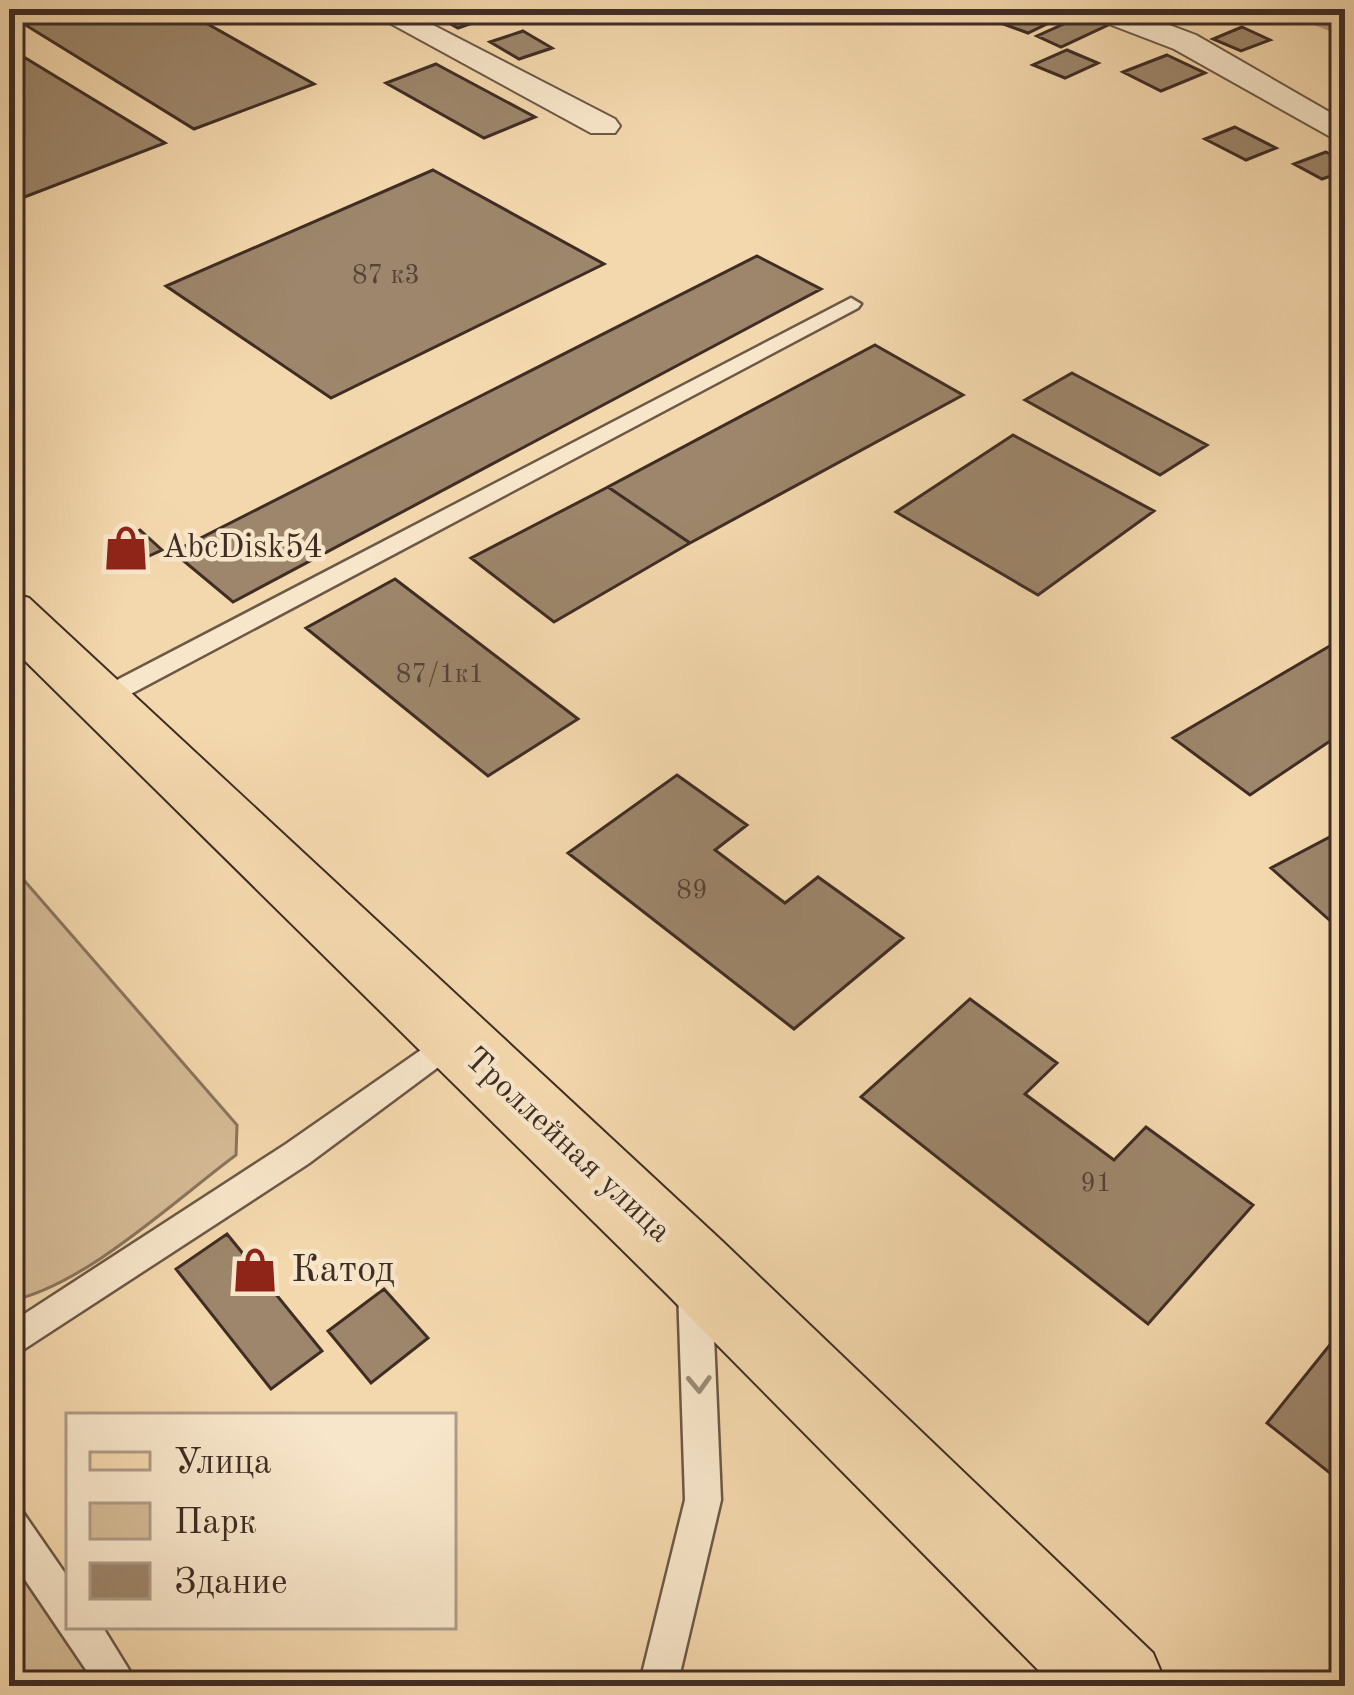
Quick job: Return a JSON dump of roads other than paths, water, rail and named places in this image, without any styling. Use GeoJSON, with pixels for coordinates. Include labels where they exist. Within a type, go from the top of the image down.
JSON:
{"type":"FeatureCollection","features":[{"type":"Feature","properties":{"kind":"main road","name":"Троллейная улица"},"geometry":{"type":"LineString","coordinates":[[9,611],[694,1267],[1120,1686]]}},
{"type":"Feature","properties":{"kind":"street"},"geometry":{"type":"LineString","coordinates":[[379,9],[603,126]]}},
{"type":"Feature","properties":{"kind":"street"},"geometry":{"type":"LineString","coordinates":[[1099,9],[1185,42],[1345,135]]}},
{"type":"Feature","properties":{"kind":"lane"},"geometry":{"type":"LineString","coordinates":[[100,699],[851,304]]}},
{"type":"Feature","properties":{"kind":"lane"},"geometry":{"type":"LineString","coordinates":[[9,1342],[297,1154],[454,1039]]}},
{"type":"Feature","properties":{"kind":"lane"},"geometry":{"type":"LineString","coordinates":[[658,1686],[703,1500],[694,1267]]}},
{"type":"Feature","properties":{"kind":"lane"},"geometry":{"type":"LineString","coordinates":[[9,1523],[66,1607]]}},
{"type":"Feature","properties":{"kind":"lane"},"geometry":{"type":"LineString","coordinates":[[81,1629],[120,1686]]}},
{"type":"Feature","properties":{"kind":"waterway"},"geometry":{"type":"LineString","coordinates":[[1323,9],[1345,20]]}},
{"type":"Feature","properties":{"kind":"place","name":"AbcDisk54"},"geometry":{"type":"Point","coordinates":[126,548]}},
{"type":"Feature","properties":{"kind":"place","name":"Катод"},"geometry":{"type":"Point","coordinates":[255,1270]}}]}
